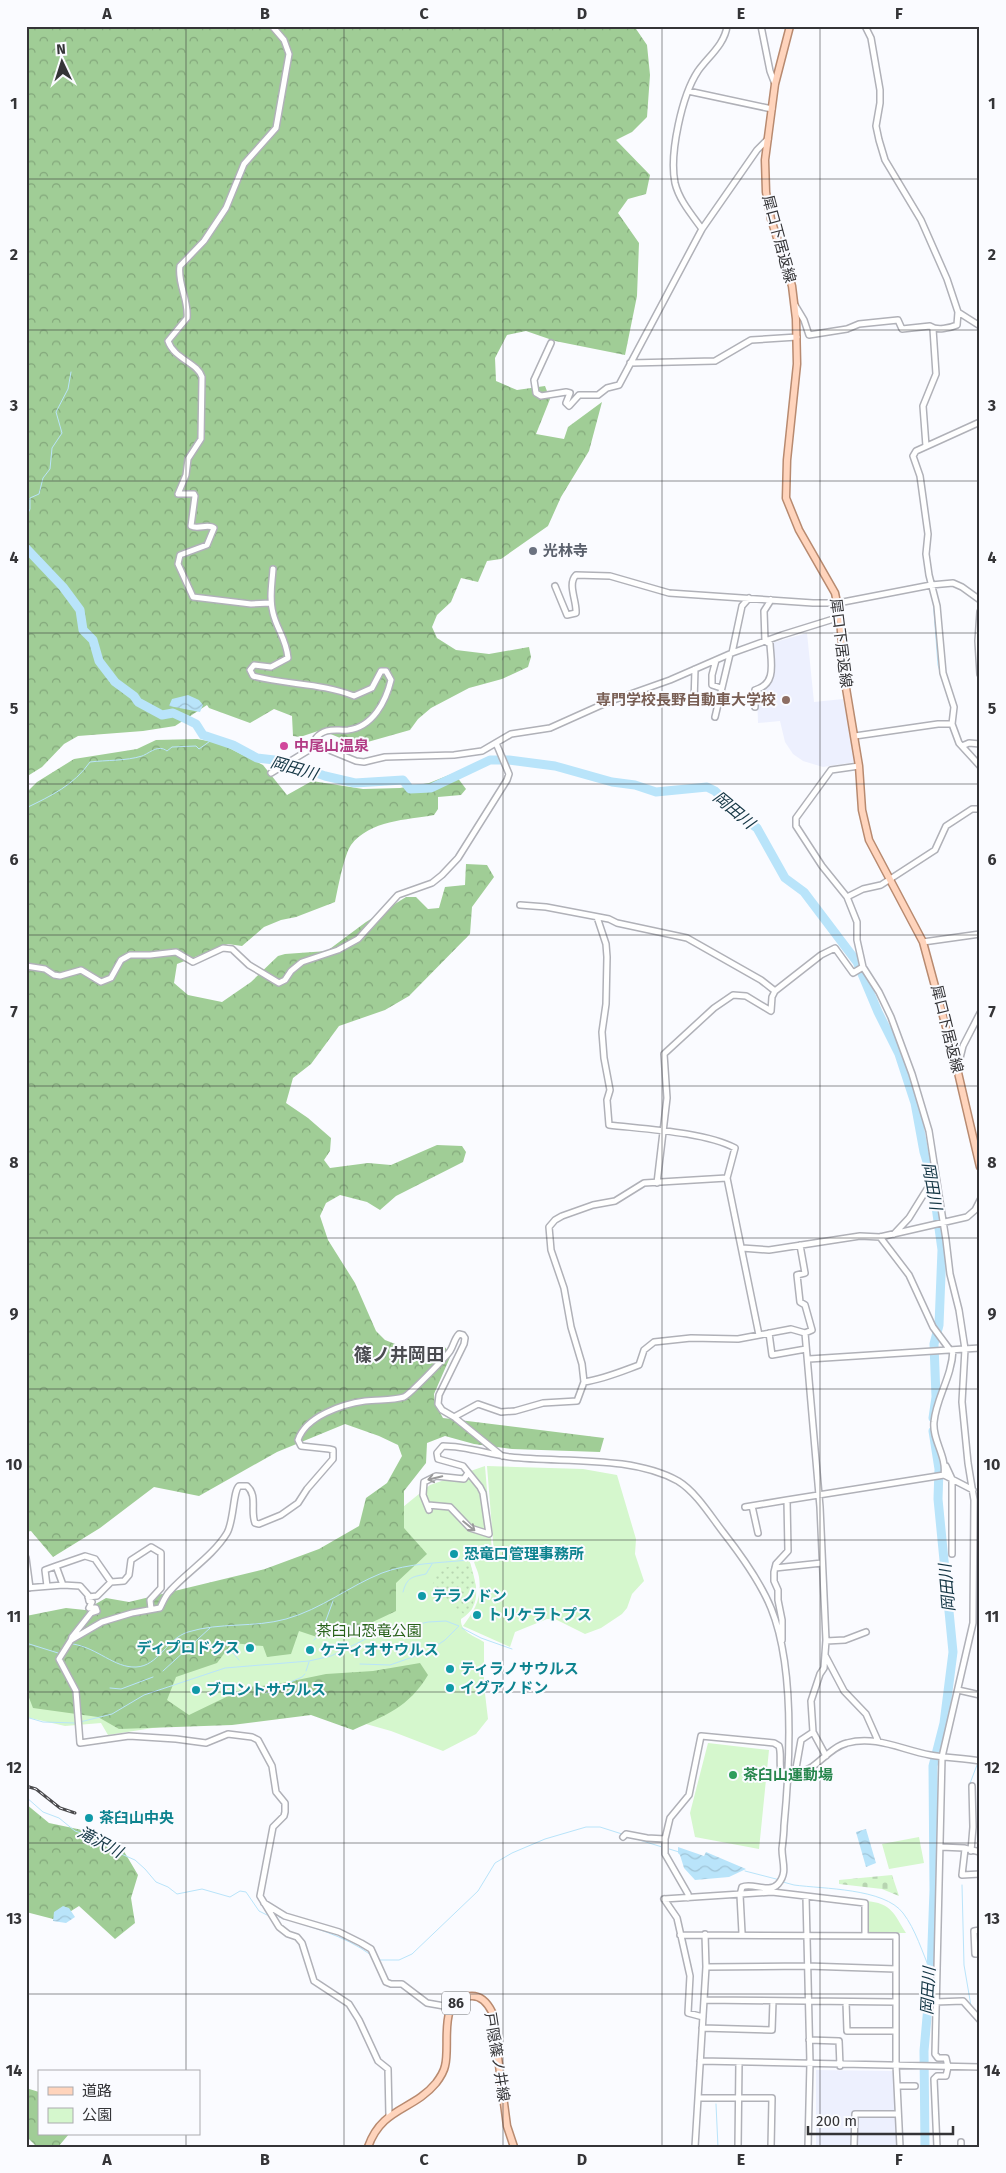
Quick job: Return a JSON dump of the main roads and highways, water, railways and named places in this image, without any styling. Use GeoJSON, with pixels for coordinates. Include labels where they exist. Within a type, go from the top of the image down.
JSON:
{"type":"FeatureCollection","features":[{"type":"Feature","properties":{"kind":"main road","name":"犀口下居返線"},"geometry":{"type":"LineString","coordinates":[[790,26],[775,84],[765,160],[766,192],[795,304],[797,364],[787,460],[786,498],[799,530],[835,592],[840,617],[844,676],[859,766],[862,810],[869,840],[923,942],[956,1064],[980,1167]]}},
{"type":"Feature","properties":{"kind":"main road","name":"戸隠篠ノ井線"},"geometry":{"type":"LineString","coordinates":[[368,2147],[372,2134],[389,2116],[424,2096],[437,2082],[445,2067],[447,2020],[450,2009],[459,2000],[473,1996],[483,2000],[488,2005],[494,2031],[507,2126],[514,2147]]}},
{"type":"Feature","properties":{"kind":"water"},"geometry":{"type":"Polygon","coordinates":[[[188,695],[199,700],[203,705],[200,712],[169,706],[172,699],[188,695]]]}},
{"type":"Feature","properties":{"kind":"water"},"geometry":{"type":"Polygon","coordinates":[[[866,1829],[876,1863],[866,1867],[856,1832],[866,1829]]]}},
{"type":"Feature","properties":{"kind":"water"},"geometry":{"type":"Polygon","coordinates":[[[678,1847],[704,1856],[706,1852],[746,1869],[729,1877],[695,1880],[684,1868],[678,1853],[678,1847]]]}},
{"type":"Feature","properties":{"kind":"water"},"geometry":{"type":"Polygon","coordinates":[[[63,1906],[69,1908],[75,1917],[66,1923],[53,1921],[54,1912],[63,1906]]]}},
{"type":"Feature","properties":{"kind":"waterway"},"geometry":{"type":"LineString","coordinates":[[26,517],[30,509],[30,498],[39,494],[43,478],[50,469],[52,448],[62,433],[56,412],[68,389],[71,372]]}},
{"type":"Feature","properties":{"kind":"waterway"},"geometry":{"type":"LineString","coordinates":[[935,440],[959,429]]}},
{"type":"Feature","properties":{"kind":"waterway"},"geometry":{"type":"LineString","coordinates":[[917,475],[921,500]]}},
{"type":"Feature","properties":{"kind":"waterway","name":"岡田川"},"geometry":{"type":"LineString","coordinates":[[26,548],[63,587],[80,610],[83,630],[93,640],[99,661],[115,682],[134,696],[138,702],[162,715],[173,713],[196,724],[203,735],[233,745],[257,758],[283,761],[325,776],[355,783],[403,780],[410,789],[431,788],[490,760],[509,760],[555,766],[612,782],[635,785],[656,792],[707,787],[715,791],[742,817],[757,828],[785,878],[804,892],[857,962],[878,1012],[899,1054],[915,1103],[924,1152],[932,1178],[942,1250],[939,1325],[934,1344],[936,1397],[933,1418]]}},
{"type":"Feature","properties":{"kind":"waterway"},"geometry":{"type":"LineString","coordinates":[[927,579],[928,583]]}},
{"type":"Feature","properties":{"kind":"waterway"},"geometry":{"type":"LineString","coordinates":[[933,599],[938,665],[951,708],[950,721]]}},
{"type":"Feature","properties":{"kind":"waterway"},"geometry":{"type":"LineString","coordinates":[[950,728],[956,741]]}},
{"type":"Feature","properties":{"kind":"waterway"},"geometry":{"type":"LineString","coordinates":[[26,808],[69,783],[90,762],[136,758],[160,748],[167,751],[172,747],[196,746],[199,749],[213,739]]}},
{"type":"Feature","properties":{"kind":"waterway"},"geometry":{"type":"LineString","coordinates":[[959,746],[980,770]]}},
{"type":"Feature","properties":{"kind":"waterway","name":"岡田川"},"geometry":{"type":"LineString","coordinates":[[925,2147],[924,2051],[931,1972],[934,1890],[933,1766],[944,1723],[953,1652],[938,1499],[939,1469],[933,1431]]}},
{"type":"Feature","properties":{"kind":"waterway"},"geometry":{"type":"LineString","coordinates":[[73,1644],[90,1649],[120,1664],[136,1667],[151,1662],[180,1635],[188,1632],[212,1627],[274,1622],[286,1619],[312,1609],[382,1573],[414,1565],[468,1560]]}},
{"type":"Feature","properties":{"kind":"waterway"},"geometry":{"type":"LineString","coordinates":[[403,1592],[408,1581],[414,1577],[426,1574],[432,1564]]}},
{"type":"Feature","properties":{"kind":"waterway"},"geometry":{"type":"LineString","coordinates":[[314,1640],[322,1631],[333,1601]]}},
{"type":"Feature","properties":{"kind":"waterway"},"geometry":{"type":"LineString","coordinates":[[80,1722],[112,1714],[144,1695],[225,1668],[309,1661],[331,1656],[374,1635],[428,1622],[446,1621],[459,1626],[445,1640],[427,1652],[390,1665],[360,1664]]}},
{"type":"Feature","properties":{"kind":"waterway"},"geometry":{"type":"LineString","coordinates":[[163,1671],[210,1628]]}},
{"type":"Feature","properties":{"kind":"waterway"},"geometry":{"type":"LineString","coordinates":[[462,1628],[481,1638],[512,1649]]}},
{"type":"Feature","properties":{"kind":"waterway"},"geometry":{"type":"LineString","coordinates":[[26,1643],[58,1653]]}},
{"type":"Feature","properties":{"kind":"waterway"},"geometry":{"type":"LineString","coordinates":[[232,1652],[239,1660]]}},
{"type":"Feature","properties":{"kind":"waterway"},"geometry":{"type":"LineString","coordinates":[[306,1671],[309,1662]]}},
{"type":"Feature","properties":{"kind":"waterway"},"geometry":{"type":"LineString","coordinates":[[266,1693],[305,1674]]}},
{"type":"Feature","properties":{"kind":"waterway"},"geometry":{"type":"LineString","coordinates":[[110,1688],[121,1689],[153,1677]]}},
{"type":"Feature","properties":{"kind":"waterway"},"geometry":{"type":"LineString","coordinates":[[26,1717],[43,1722],[75,1723]]}},
{"type":"Feature","properties":{"kind":"waterway"},"geometry":{"type":"LineString","coordinates":[[970,1815],[969,1786],[977,1765]]}},
{"type":"Feature","properties":{"kind":"waterway","name":"滝沢川"},"geometry":{"type":"LineString","coordinates":[[26,1797],[43,1812],[59,1818],[75,1831],[93,1837],[119,1853],[135,1860],[156,1882],[168,1887],[177,1894],[202,1889],[230,1897],[240,1891],[246,1892],[259,1911],[267,1915]]}},
{"type":"Feature","properties":{"kind":"waterway"},"geometry":{"type":"LineString","coordinates":[[379,1960],[399,1960],[412,1954],[478,1891],[495,1863],[512,1853],[545,1839],[586,1827],[600,1827],[622,1834]]}},
{"type":"Feature","properties":{"kind":"waterway"},"geometry":{"type":"LineString","coordinates":[[633,1838],[662,1847]]}},
{"type":"Feature","properties":{"kind":"waterway"},"geometry":{"type":"LineString","coordinates":[[666,1848],[679,1852]]}},
{"type":"Feature","properties":{"kind":"waterway"},"geometry":{"type":"LineString","coordinates":[[745,1871],[780,1880]]}},
{"type":"Feature","properties":{"kind":"waterway"},"geometry":{"type":"LineString","coordinates":[[783,1882],[868,1894],[894,1905],[903,1913],[912,1927],[931,1972]]}},
{"type":"Feature","properties":{"kind":"waterway"},"geometry":{"type":"LineString","coordinates":[[962,1885],[964,1965],[971,2006]]}},
{"type":"Feature","properties":{"kind":"waterway"},"geometry":{"type":"LineString","coordinates":[[279,1917],[338,1937],[371,1955]]}},
{"type":"Feature","properties":{"kind":"waterway"},"geometry":{"type":"LineString","coordinates":[[976,2019],[980,2025]]}},
{"type":"Feature","properties":{"kind":"waterway"},"geometry":{"type":"LineString","coordinates":[[716,2104],[718,2147]]}},
{"type":"Feature","properties":{"kind":"railway"},"geometry":{"type":"LineString","coordinates":[[26,1786],[36,1789],[60,1808],[75,1813]]}},
{"type":"Feature","properties":{"kind":"place","name":"光林寺"},"geometry":{"type":"Point","coordinates":[533,551]}},
{"type":"Feature","properties":{"kind":"place","name":"専門学校長野自動車大学校"},"geometry":{"type":"Point","coordinates":[786,700]}},
{"type":"Feature","properties":{"kind":"place","name":"中尾山温泉"},"geometry":{"type":"Point","coordinates":[284,746]}},
{"type":"Feature","properties":{"kind":"place","name":"恐竜口管理事務所"},"geometry":{"type":"Point","coordinates":[454,1554]}},
{"type":"Feature","properties":{"kind":"place","name":"テラノドン"},"geometry":{"type":"Point","coordinates":[422,1596]}},
{"type":"Feature","properties":{"kind":"place","name":"トリケラトプス"},"geometry":{"type":"Point","coordinates":[477,1615]}},
{"type":"Feature","properties":{"kind":"place","name":"ディプロドクス"},"geometry":{"type":"Point","coordinates":[250,1648]}},
{"type":"Feature","properties":{"kind":"place","name":"ケティオサウルス"},"geometry":{"type":"Point","coordinates":[310,1650]}},
{"type":"Feature","properties":{"kind":"place","name":"ティラノサウルス"},"geometry":{"type":"Point","coordinates":[450,1669]}},
{"type":"Feature","properties":{"kind":"place","name":"イグアノドン"},"geometry":{"type":"Point","coordinates":[450,1688]}},
{"type":"Feature","properties":{"kind":"place","name":"ブロントサウルス"},"geometry":{"type":"Point","coordinates":[196,1690]}},
{"type":"Feature","properties":{"kind":"place","name":"茶臼山運動場"},"geometry":{"type":"Point","coordinates":[733,1775]}},
{"type":"Feature","properties":{"kind":"place","name":"茶臼山中央"},"geometry":{"type":"Point","coordinates":[89,1818]}},
{"type":"Feature","properties":{"kind":"district","name":"篠ノ井岡田"},"geometry":{"type":"Point","coordinates":[399,1355]}},
{"type":"Feature","properties":{"kind":"park label","name":"茶臼山恐竜公園"},"geometry":{"type":"Point","coordinates":[369,1631]}}]}
